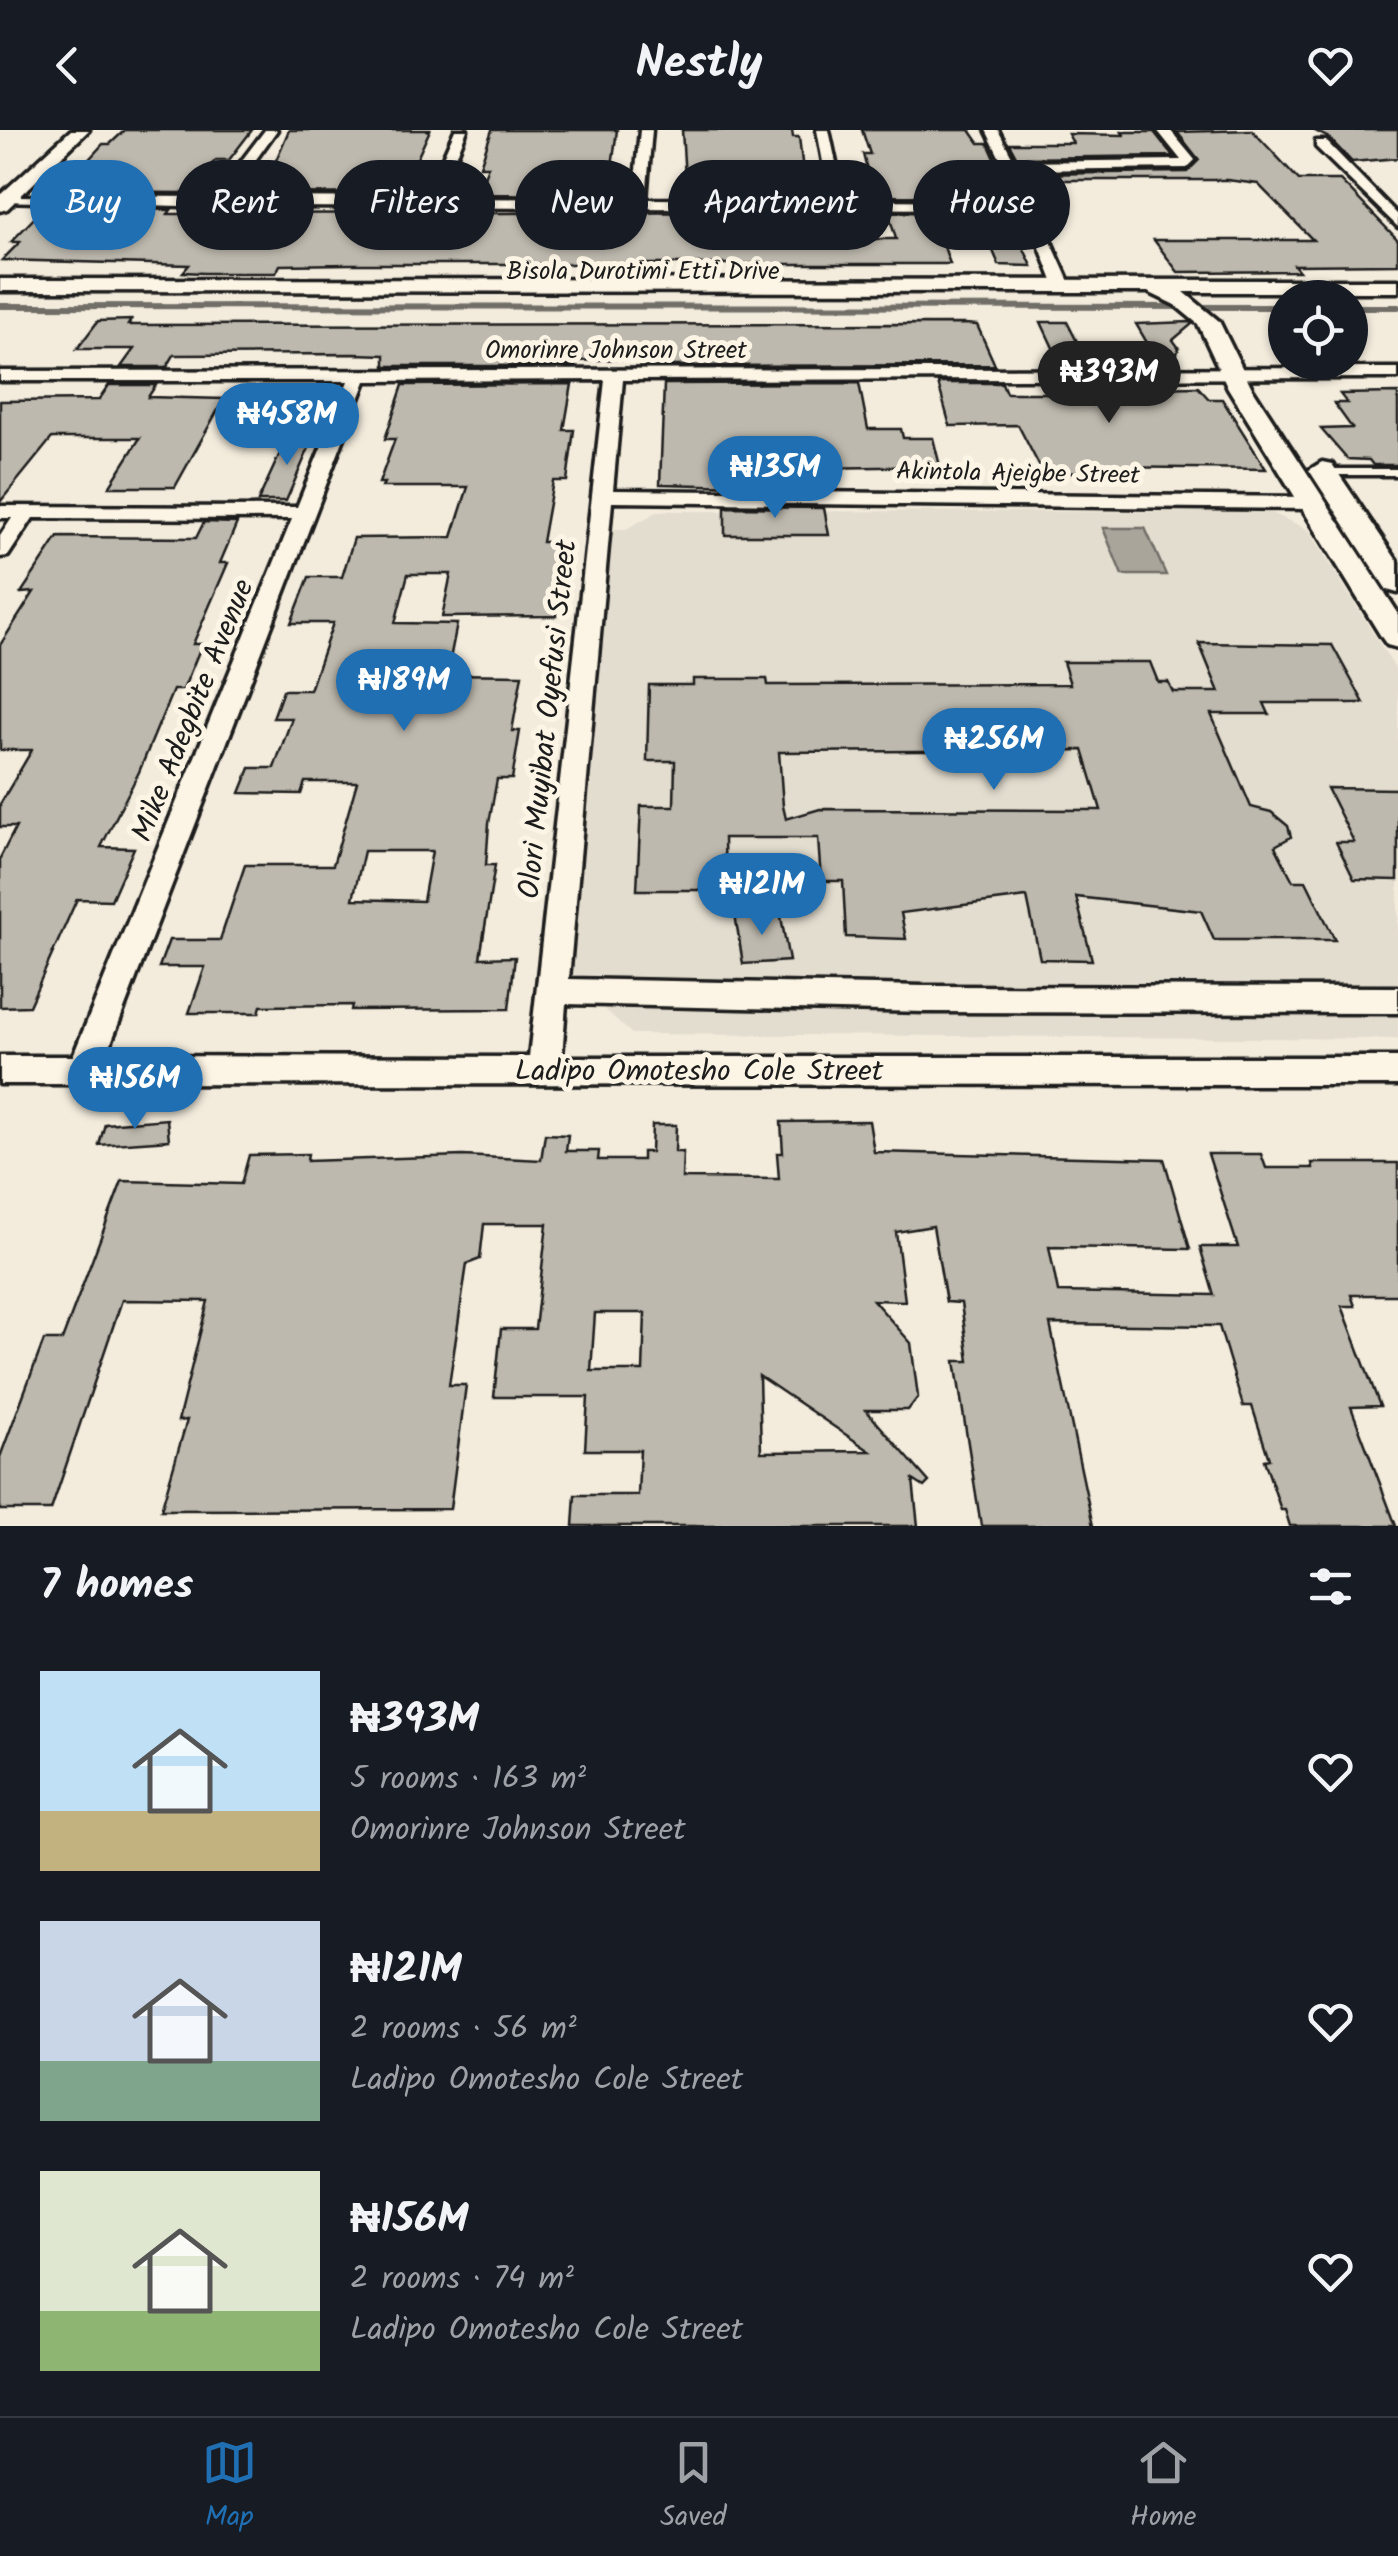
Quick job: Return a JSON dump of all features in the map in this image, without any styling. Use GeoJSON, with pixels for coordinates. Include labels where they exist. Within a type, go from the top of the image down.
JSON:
{"type":"FeatureCollection","features":[{"type":"Feature","properties":{"kind":"main road"},"geometry":{"type":"LineString","coordinates":[[3,203],[81,130]]}},
{"type":"Feature","properties":{"kind":"main road"},"geometry":{"type":"LineString","coordinates":[[0,285],[1152,286],[1201,302],[1398,286]]}},
{"type":"Feature","properties":{"kind":"main road","name":"Bisola Durotimi Etti Drive"},"geometry":{"type":"LineString","coordinates":[[0,295],[1268,300]]}},
{"type":"Feature","properties":{"kind":"main road"},"geometry":{"type":"LineString","coordinates":[[1368,300],[1398,300]]}},
{"type":"Feature","properties":{"kind":"main road"},"geometry":{"type":"LineString","coordinates":[[1201,302],[1231,372],[1398,638]]}},
{"type":"Feature","properties":{"kind":"main road"},"geometry":{"type":"LineString","coordinates":[[1201,302],[1260,373],[1398,584]]}},
{"type":"Feature","properties":{"kind":"street"},"geometry":{"type":"LineString","coordinates":[[249,160],[271,130]]}},
{"type":"Feature","properties":{"kind":"street"},"geometry":{"type":"LineString","coordinates":[[447,160],[460,130]]}},
{"type":"Feature","properties":{"kind":"street"},"geometry":{"type":"LineString","coordinates":[[643,160],[646,130]]}},
{"type":"Feature","properties":{"kind":"street"},"geometry":{"type":"LineString","coordinates":[[823,130],[829,160]]}},
{"type":"Feature","properties":{"kind":"street"},"geometry":{"type":"LineString","coordinates":[[992,130],[1007,160]]}},
{"type":"Feature","properties":{"kind":"street"},"geometry":{"type":"LineString","coordinates":[[1070,165],[1186,164],[1188,160],[1163,130]]}},
{"type":"Feature","properties":{"kind":"street"},"geometry":{"type":"LineString","coordinates":[[1321,144],[1398,223]]}},
{"type":"Feature","properties":{"kind":"street"},"geometry":{"type":"LineString","coordinates":[[3,203],[176,203]]}},
{"type":"Feature","properties":{"kind":"street"},"geometry":{"type":"LineString","coordinates":[[1048,250],[1063,286]]}},
{"type":"Feature","properties":{"kind":"street","name":"Omorinre Johnson Street"},"geometry":{"type":"LineString","coordinates":[[0,376],[1398,372]]}},
{"type":"Feature","properties":{"kind":"street","name":"Mike Adegbite Avenue"},"geometry":{"type":"LineString","coordinates":[[84,1070],[360,374]]}},
{"type":"Feature","properties":{"kind":"street","name":"Olori Muyibat Oyefusi Street"},"geometry":{"type":"LineString","coordinates":[[544,1070],[615,374]]}},
{"type":"Feature","properties":{"kind":"street","name":"Akintola Ajeigbe Street"},"geometry":{"type":"LineString","coordinates":[[603,496],[1312,502]]}},
{"type":"Feature","properties":{"kind":"street"},"geometry":{"type":"LineString","coordinates":[[0,512],[305,513]]}},
{"type":"Feature","properties":{"kind":"street"},"geometry":{"type":"LineString","coordinates":[[0,551],[27,512]]}},
{"type":"Feature","properties":{"kind":"street"},"geometry":{"type":"LineString","coordinates":[[552,991],[945,999],[1398,1000]]}},
{"type":"Feature","properties":{"kind":"street","name":"Ladipo Omotesho Cole Street"},"geometry":{"type":"LineString","coordinates":[[0,1070],[1398,1071]]}},
{"type":"Feature","properties":{"kind":"lane"},"geometry":{"type":"LineString","coordinates":[[1323,472],[1398,472]]}},
{"type":"Feature","properties":{"kind":"shaded area"},"geometry":{"type":"Polygon","coordinates":[[[659,511],[1270,512],[1309,530],[1398,673],[1398,1039],[632,1034],[588,994],[569,994],[613,529],[626,529],[659,511]]]}},
{"type":"Feature","properties":{"kind":"shaded area"},"geometry":{"type":"Polygon","coordinates":[[[1103,528],[1145,528],[1166,575],[1122,575],[1103,528]]]}},
{"type":"Feature","properties":{"kind":"building"},"geometry":{"type":"Polygon","coordinates":[[[125,130],[252,130],[229,160],[176,160],[176,193],[156,193],[156,160],[88,160],[103,144],[110,144],[125,130]]]}},
{"type":"Feature","properties":{"kind":"building"},"geometry":{"type":"Polygon","coordinates":[[[289,130],[430,130],[416,160],[334,160],[334,193],[314,193],[314,160],[276,160],[289,130]]]}},
{"type":"Feature","properties":{"kind":"building"},"geometry":{"type":"Polygon","coordinates":[[[492,130],[617,130],[613,160],[515,160],[515,194],[495,194],[495,160],[482,160],[492,130]]]}},
{"type":"Feature","properties":{"kind":"building"},"geometry":{"type":"Polygon","coordinates":[[[682,130],[792,130],[793,137],[799,137],[802,160],[684,160],[682,130]]]}},
{"type":"Feature","properties":{"kind":"building"},"geometry":{"type":"Polygon","coordinates":[[[862,130],[970,130],[979,143],[988,143],[996,160],[913,160],[913,196],[893,196],[893,160],[864,160],[863,154],[870,154],[862,130]]]}},
{"type":"Feature","properties":{"kind":"building"},"geometry":{"type":"Polygon","coordinates":[[[1252,130],[1299,180],[1340,180],[1398,240],[1398,264],[1294,265],[1299,271],[1178,272],[1154,240],[1313,240],[1258,184],[1227,180],[1070,180],[1070,173],[1187,172],[1199,160],[1177,132],[1252,130]]]}},
{"type":"Feature","properties":{"kind":"building"},"geometry":{"type":"Polygon","coordinates":[[[1313,130],[1398,130],[1398,158],[1352,162],[1329,138],[1313,130]]]}},
{"type":"Feature","properties":{"kind":"building"},"geometry":{"type":"Polygon","coordinates":[[[1122,132],[1154,132],[1173,156],[1017,158],[1009,143],[1073,143],[1068,134],[1124,135],[1122,132]]]}},
{"type":"Feature","properties":{"kind":"building"},"geometry":{"type":"Polygon","coordinates":[[[156,210],[176,214],[176,250],[314,250],[314,214],[334,213],[334,250],[495,250],[495,213],[515,213],[515,250],[648,250],[648,213],[668,212],[668,250],[893,250],[893,212],[913,212],[913,250],[945,250],[950,264],[351,264],[280,265],[276,273],[204,273],[183,272],[189,265],[2,260],[20,242],[11,242],[30,222],[30,250],[156,250],[156,210]]]}},
{"type":"Feature","properties":{"kind":"building"},"geometry":{"type":"Polygon","coordinates":[[[993,250],[1024,250],[1032,266],[999,265],[993,250]]]}},
{"type":"Feature","properties":{"kind":"building"},"geometry":{"type":"Polygon","coordinates":[[[131,320],[128,325],[965,324],[977,325],[995,365],[665,366],[665,359],[618,359],[576,361],[575,366],[385,366],[385,355],[355,354],[174,355],[167,367],[121,367],[134,349],[77,349],[98,321],[131,320]]]}},
{"type":"Feature","properties":{"kind":"building"},"geometry":{"type":"Polygon","coordinates":[[[1041,322],[1067,322],[1089,365],[1061,365],[1041,322]]]}},
{"type":"Feature","properties":{"kind":"building"},"geometry":{"type":"Polygon","coordinates":[[[1136,324],[1192,324],[1173,340],[1179,348],[1173,365],[1160,365],[1136,324]]]}},
{"type":"Feature","properties":{"kind":"building"},"geometry":{"type":"Polygon","coordinates":[[[859,383],[868,429],[901,429],[903,438],[933,438],[940,466],[817,468],[821,488],[660,484],[664,384],[859,383]]]}},
{"type":"Feature","properties":{"kind":"building"},"geometry":{"type":"Polygon","coordinates":[[[938,383],[1002,383],[1006,393],[1075,393],[1070,383],[1098,383],[1102,389],[1198,387],[1209,399],[1222,399],[1266,469],[1107,467],[1109,472],[1043,473],[1018,425],[950,426],[938,383]]]}},
{"type":"Feature","properties":{"kind":"building"},"geometry":{"type":"Polygon","coordinates":[[[572,384],[564,430],[574,430],[567,481],[553,481],[542,542],[555,542],[551,577],[561,576],[556,616],[442,617],[451,574],[408,574],[395,623],[457,624],[447,674],[522,675],[512,731],[520,731],[512,779],[497,779],[489,823],[486,865],[495,865],[480,958],[515,957],[509,1009],[261,1006],[259,1013],[189,1013],[205,967],[159,967],[169,940],[220,940],[245,865],[333,865],[357,782],[305,782],[301,794],[240,793],[250,768],[274,768],[292,718],[273,718],[283,690],[310,690],[333,623],[291,623],[309,577],[342,577],[354,538],[452,537],[468,487],[382,487],[384,483],[379,483],[395,439],[385,439],[403,385],[572,384]],[[364,851],[353,899],[423,901],[432,851],[364,851]]]}},
{"type":"Feature","properties":{"kind":"building"},"geometry":{"type":"Polygon","coordinates":[[[109,385],[156,385],[148,397],[224,399],[175,487],[109,487],[140,438],[52,438],[0,502],[0,401],[99,400],[109,385]]]}},
{"type":"Feature","properties":{"kind":"building"},"geometry":{"type":"Polygon","coordinates":[[[1398,393],[1398,465],[1347,459],[1321,429],[1352,428],[1334,403],[1347,403],[1340,394],[1398,393]]]}},
{"type":"Feature","properties":{"kind":"building"},"geometry":{"type":"Polygon","coordinates":[[[289,434],[315,434],[286,501],[258,501],[289,434]]]}},
{"type":"Feature","properties":{"kind":"building"},"geometry":{"type":"Polygon","coordinates":[[[725,507],[824,508],[829,535],[725,535],[725,507]]]}},
{"type":"Feature","properties":{"kind":"building"},"geometry":{"type":"Polygon","coordinates":[[[204,522],[237,523],[220,563],[228,563],[193,644],[202,644],[183,690],[173,690],[139,772],[101,847],[134,848],[111,900],[77,899],[29,1006],[0,1007],[0,858],[16,827],[0,827],[0,804],[32,750],[0,750],[0,645],[34,592],[21,593],[58,537],[196,538],[204,522]]]}},
{"type":"Feature","properties":{"kind":"building"},"geometry":{"type":"Polygon","coordinates":[[[1199,643],[1332,645],[1364,703],[1264,703],[1269,714],[1211,714],[1251,807],[1271,812],[1288,826],[1291,837],[1275,846],[1293,881],[1306,881],[1335,940],[1214,940],[1201,911],[1076,897],[1092,960],[1040,959],[1027,897],[901,913],[906,939],[846,937],[843,881],[821,881],[818,838],[724,838],[725,890],[637,890],[641,806],[674,806],[675,761],[647,761],[649,685],[693,685],[693,679],[767,679],[768,685],[1070,684],[1063,662],[1150,662],[1158,682],[1168,682],[1173,692],[1219,692],[1199,643]],[[1083,750],[779,752],[786,819],[820,809],[1101,810],[1083,750]]]}},
{"type":"Feature","properties":{"kind":"building"},"geometry":{"type":"Polygon","coordinates":[[[1327,788],[1398,789],[1398,880],[1354,879],[1336,842],[1354,842],[1327,788]]]}},
{"type":"Feature","properties":{"kind":"building"},"geometry":{"type":"Polygon","coordinates":[[[780,911],[789,961],[743,964],[735,914],[780,911]]]}},
{"type":"Feature","properties":{"kind":"building"},"geometry":{"type":"Polygon","coordinates":[[[167,1119],[169,1140],[99,1145],[105,1124],[167,1119]]]}},
{"type":"Feature","properties":{"kind":"building"},"geometry":{"type":"Polygon","coordinates":[[[869,1121],[874,1152],[1164,1159],[1190,1249],[1049,1247],[1058,1292],[1214,1295],[1200,1247],[1238,1247],[1208,1154],[1261,1154],[1266,1168],[1313,1168],[1312,1163],[1398,1163],[1398,1295],[1351,1295],[1355,1306],[1342,1306],[1380,1406],[1351,1407],[1396,1526],[1290,1526],[1264,1460],[1269,1459],[1252,1406],[1243,1406],[1219,1326],[1050,1324],[1093,1526],[981,1526],[955,1361],[969,1361],[961,1303],[946,1302],[933,1226],[896,1232],[905,1301],[873,1300],[911,1343],[918,1397],[908,1410],[866,1410],[929,1482],[924,1487],[913,1480],[918,1526],[573,1526],[575,1495],[638,1495],[640,1450],[585,1450],[588,1397],[494,1397],[501,1329],[535,1329],[547,1224],[484,1224],[480,1259],[467,1264],[449,1385],[466,1385],[450,1509],[161,1510],[187,1420],[178,1421],[208,1301],[122,1300],[51,1510],[0,1510],[0,1457],[44,1340],[62,1340],[122,1181],[241,1184],[249,1155],[308,1154],[307,1161],[463,1156],[541,1160],[545,1134],[568,1135],[566,1151],[599,1151],[598,1160],[642,1160],[642,1152],[651,1152],[652,1125],[676,1125],[675,1152],[683,1152],[682,1178],[779,1179],[777,1153],[783,1153],[781,1122],[869,1121]],[[595,1313],[591,1371],[643,1371],[645,1313],[595,1313]],[[759,1376],[761,1452],[870,1451],[759,1376]]]}},
{"type":"Feature","properties":{"kind":"waterway"},"geometry":{"type":"LineString","coordinates":[[0,306],[1268,307]]}},
{"type":"Feature","properties":{"kind":"waterway"},"geometry":{"type":"LineString","coordinates":[[1368,307],[1398,307]]}}]}
